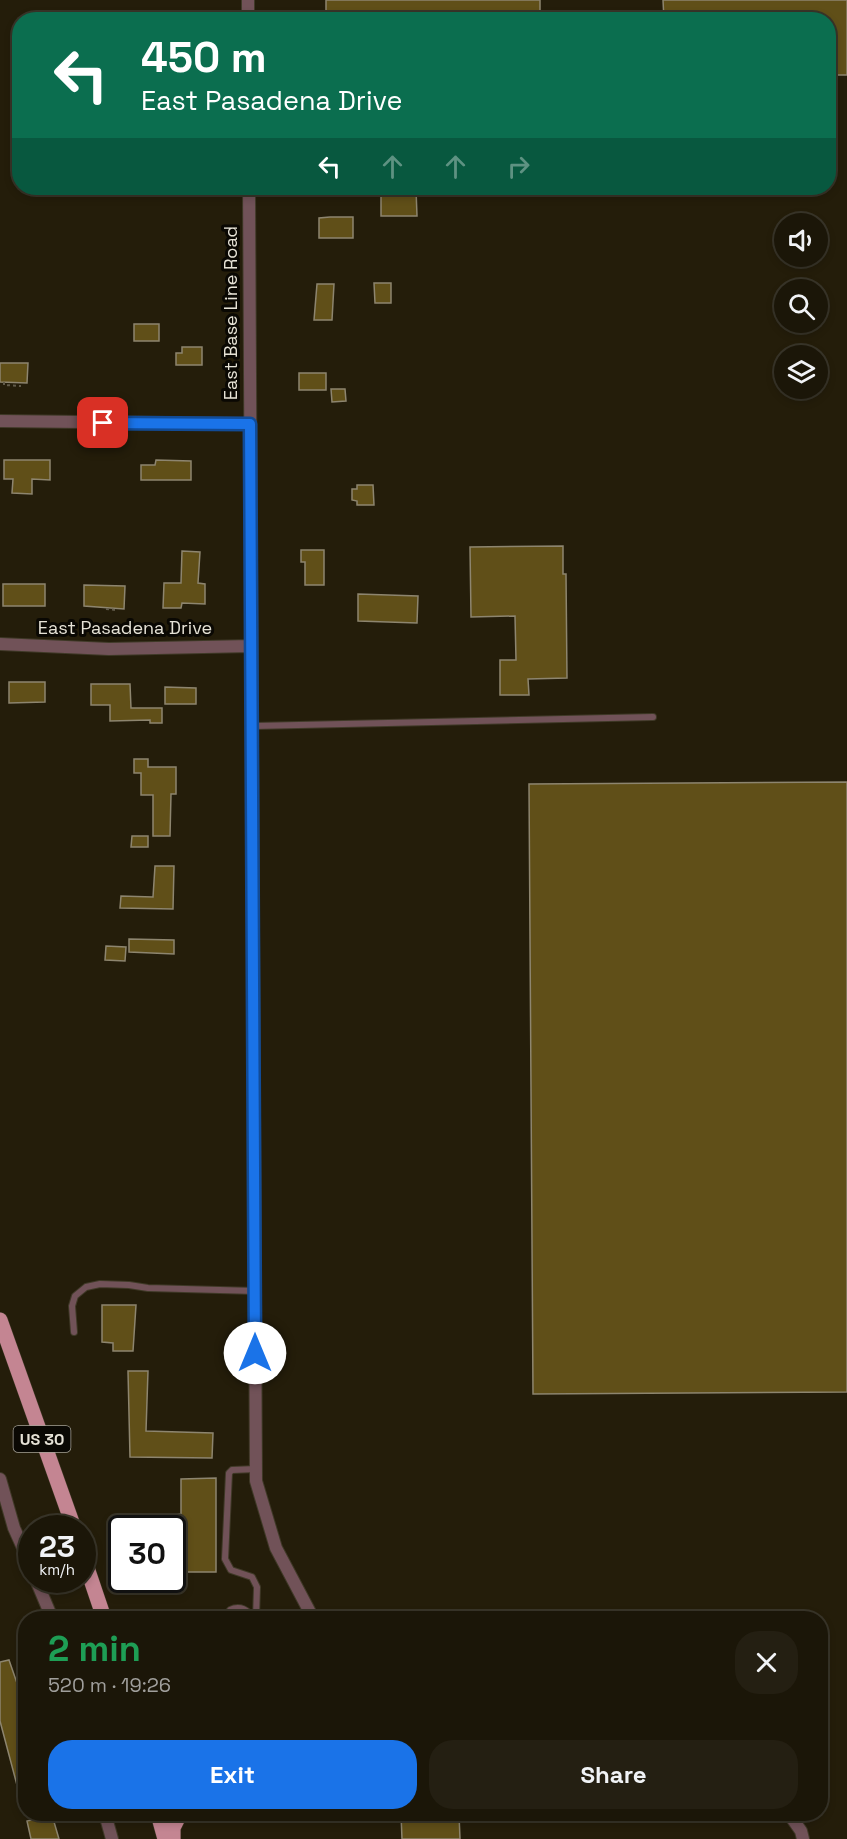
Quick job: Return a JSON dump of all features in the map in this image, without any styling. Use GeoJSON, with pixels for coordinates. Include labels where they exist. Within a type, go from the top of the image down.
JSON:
{"type":"FeatureCollection","features":[{"type":"Feature","properties":{"kind":"main road","name":"US 30"},"geometry":{"type":"LineString","coordinates":[[0,1320],[69,1515]]}},
{"type":"Feature","properties":{"kind":"main road"},"geometry":{"type":"LineString","coordinates":[[96,1593],[102,1611]]}},
{"type":"Feature","properties":{"kind":"main road"},"geometry":{"type":"LineString","coordinates":[[160,1821],[165,1839]]}},
{"type":"Feature","properties":{"kind":"main road"},"geometry":{"type":"LineString","coordinates":[[173,1839],[173,1828],[176,1821]]}},
{"type":"Feature","properties":{"kind":"street","name":"East Base Line Road"},"geometry":{"type":"LineString","coordinates":[[249,195],[256,1475],[276,1548],[308,1611]]}},
{"type":"Feature","properties":{"kind":"street"},"geometry":{"type":"LineString","coordinates":[[0,421],[250,424]]}},
{"type":"Feature","properties":{"kind":"street","name":"East Pasadena Drive"},"geometry":{"type":"LineString","coordinates":[[0,644],[109,649],[250,646]]}},
{"type":"Feature","properties":{"kind":"street"},"geometry":{"type":"LineString","coordinates":[[0,1479],[18,1537]]}},
{"type":"Feature","properties":{"kind":"street"},"geometry":{"type":"LineString","coordinates":[[41,1593],[49,1611]]}},
{"type":"Feature","properties":{"kind":"street"},"geometry":{"type":"LineString","coordinates":[[107,1821],[112,1839]]}},
{"type":"Feature","properties":{"kind":"street"},"geometry":{"type":"LineString","coordinates":[[794,1821],[801,1831],[803,1839]]}},
{"type":"Feature","properties":{"kind":"lane"},"geometry":{"type":"LineString","coordinates":[[252,726],[653,717]]}},
{"type":"Feature","properties":{"kind":"lane"},"geometry":{"type":"LineString","coordinates":[[74,1332],[72,1306],[75,1296],[86,1287],[129,1285],[148,1288],[255,1291]]}},
{"type":"Feature","properties":{"kind":"lane"},"geometry":{"type":"LineString","coordinates":[[255,1611],[257,1587],[252,1577],[231,1570],[225,1559],[228,1473],[232,1470],[256,1475]]}},
{"type":"Feature","properties":{"kind":"lane"},"geometry":{"type":"LineString","coordinates":[[230,1611],[240,1608],[248,1611]]}},
{"type":"Feature","properties":{"kind":"path"},"geometry":{"type":"LineString","coordinates":[[4,382],[4,385],[21,386]]}},
{"type":"Feature","properties":{"kind":"path"},"geometry":{"type":"LineString","coordinates":[[106,609],[116,610]]}},
{"type":"Feature","properties":{"kind":"building"},"geometry":{"type":"Polygon","coordinates":[[[326,0],[540,0],[540,12],[326,12],[326,0]]]}},
{"type":"Feature","properties":{"kind":"building"},"geometry":{"type":"Polygon","coordinates":[[[663,0],[847,0],[847,75],[836,75],[836,12],[664,12],[663,0]]]}},
{"type":"Feature","properties":{"kind":"building"},"geometry":{"type":"Polygon","coordinates":[[[381,195],[416,195],[417,216],[381,216],[381,195]]]}},
{"type":"Feature","properties":{"kind":"building"},"geometry":{"type":"Polygon","coordinates":[[[353,217],[353,238],[319,238],[319,218],[353,217]]]}},
{"type":"Feature","properties":{"kind":"building"},"geometry":{"type":"Polygon","coordinates":[[[374,283],[391,283],[391,303],[375,303],[374,283]]]}},
{"type":"Feature","properties":{"kind":"building"},"geometry":{"type":"Polygon","coordinates":[[[317,284],[334,284],[332,320],[314,320],[317,284]]]}},
{"type":"Feature","properties":{"kind":"building"},"geometry":{"type":"Polygon","coordinates":[[[134,324],[159,324],[159,341],[134,341],[134,324]]]}},
{"type":"Feature","properties":{"kind":"building"},"geometry":{"type":"Polygon","coordinates":[[[182,347],[202,347],[202,365],[176,365],[176,353],[182,353],[182,347]]]}},
{"type":"Feature","properties":{"kind":"building"},"geometry":{"type":"Polygon","coordinates":[[[0,363],[28,363],[27,383],[0,382],[0,363]]]}},
{"type":"Feature","properties":{"kind":"building"},"geometry":{"type":"Polygon","coordinates":[[[299,373],[326,373],[326,390],[299,390],[299,373]]]}},
{"type":"Feature","properties":{"kind":"building"},"geometry":{"type":"Polygon","coordinates":[[[331,389],[345,389],[346,401],[332,402],[331,389]]]}},
{"type":"Feature","properties":{"kind":"building"},"geometry":{"type":"Polygon","coordinates":[[[4,460],[50,460],[50,480],[32,479],[32,494],[12,493],[13,479],[4,479],[4,460]]]}},
{"type":"Feature","properties":{"kind":"building"},"geometry":{"type":"Polygon","coordinates":[[[156,460],[191,461],[191,480],[141,480],[141,465],[155,465],[156,460]]]}},
{"type":"Feature","properties":{"kind":"building"},"geometry":{"type":"Polygon","coordinates":[[[357,485],[373,485],[374,505],[357,505],[357,501],[352,500],[352,489],[357,489],[357,485]]]}},
{"type":"Feature","properties":{"kind":"building"},"geometry":{"type":"Polygon","coordinates":[[[563,546],[563,574],[566,574],[567,678],[528,679],[529,695],[500,695],[500,660],[516,660],[515,616],[471,617],[470,547],[563,546]]]}},
{"type":"Feature","properties":{"kind":"building"},"geometry":{"type":"Polygon","coordinates":[[[301,550],[324,550],[324,585],[305,585],[305,562],[301,562],[301,550]]]}},
{"type":"Feature","properties":{"kind":"building"},"geometry":{"type":"Polygon","coordinates":[[[182,551],[200,552],[198,583],[205,584],[205,604],[182,603],[181,608],[163,608],[164,583],[181,583],[182,551]]]}},
{"type":"Feature","properties":{"kind":"building"},"geometry":{"type":"Polygon","coordinates":[[[3,584],[45,584],[45,606],[3,606],[3,584]]]}},
{"type":"Feature","properties":{"kind":"building"},"geometry":{"type":"Polygon","coordinates":[[[84,585],[125,586],[124,609],[84,606],[84,585]]]}},
{"type":"Feature","properties":{"kind":"building"},"geometry":{"type":"Polygon","coordinates":[[[358,594],[418,596],[417,623],[358,621],[358,594]]]}},
{"type":"Feature","properties":{"kind":"building"},"geometry":{"type":"Polygon","coordinates":[[[9,682],[45,682],[45,702],[9,703],[9,682]]]}},
{"type":"Feature","properties":{"kind":"building"},"geometry":{"type":"Polygon","coordinates":[[[91,684],[130,684],[131,708],[162,708],[162,723],[150,723],[150,720],[110,721],[110,705],[91,705],[91,684]]]}},
{"type":"Feature","properties":{"kind":"building"},"geometry":{"type":"Polygon","coordinates":[[[165,687],[196,688],[196,704],[165,704],[165,687]]]}},
{"type":"Feature","properties":{"kind":"building"},"geometry":{"type":"Polygon","coordinates":[[[134,759],[148,759],[148,767],[176,767],[176,794],[171,794],[170,836],[153,836],[153,795],[141,795],[141,773],[134,773],[134,759]]]}},
{"type":"Feature","properties":{"kind":"building"},"geometry":{"type":"Polygon","coordinates":[[[847,782],[847,1392],[533,1394],[529,784],[847,782]]]}},
{"type":"Feature","properties":{"kind":"building"},"geometry":{"type":"Polygon","coordinates":[[[132,836],[148,836],[148,847],[131,847],[132,836]]]}},
{"type":"Feature","properties":{"kind":"building"},"geometry":{"type":"Polygon","coordinates":[[[155,866],[174,866],[173,909],[120,908],[121,896],[153,897],[155,866]]]}},
{"type":"Feature","properties":{"kind":"building"},"geometry":{"type":"Polygon","coordinates":[[[129,939],[174,940],[174,954],[129,952],[129,939]]]}},
{"type":"Feature","properties":{"kind":"building"},"geometry":{"type":"Polygon","coordinates":[[[106,946],[126,947],[125,961],[105,960],[106,946]]]}},
{"type":"Feature","properties":{"kind":"building"},"geometry":{"type":"Polygon","coordinates":[[[102,1305],[136,1305],[133,1351],[113,1351],[113,1343],[102,1342],[102,1305]]]}},
{"type":"Feature","properties":{"kind":"building"},"geometry":{"type":"Polygon","coordinates":[[[128,1371],[148,1371],[146,1431],[213,1433],[212,1458],[130,1457],[128,1371]]]}},
{"type":"Feature","properties":{"kind":"building"},"geometry":{"type":"Polygon","coordinates":[[[216,1478],[216,1572],[187,1572],[186,1515],[144,1515],[181,1514],[181,1479],[216,1478]]]}},
{"type":"Feature","properties":{"kind":"building"},"geometry":{"type":"Polygon","coordinates":[[[9,1660],[18,1686],[18,1789],[0,1721],[0,1662],[9,1660]]]}},
{"type":"Feature","properties":{"kind":"building"},"geometry":{"type":"Polygon","coordinates":[[[27,1821],[54,1821],[59,1839],[31,1839],[27,1821]]]}},
{"type":"Feature","properties":{"kind":"building"},"geometry":{"type":"Polygon","coordinates":[[[401,1821],[459,1821],[460,1839],[402,1839],[401,1821]]]}},
{"type":"Feature","properties":{"kind":"route"},"geometry":{"type":"LineString","coordinates":[[103,423],[250,424],[255,1353]]}}]}
